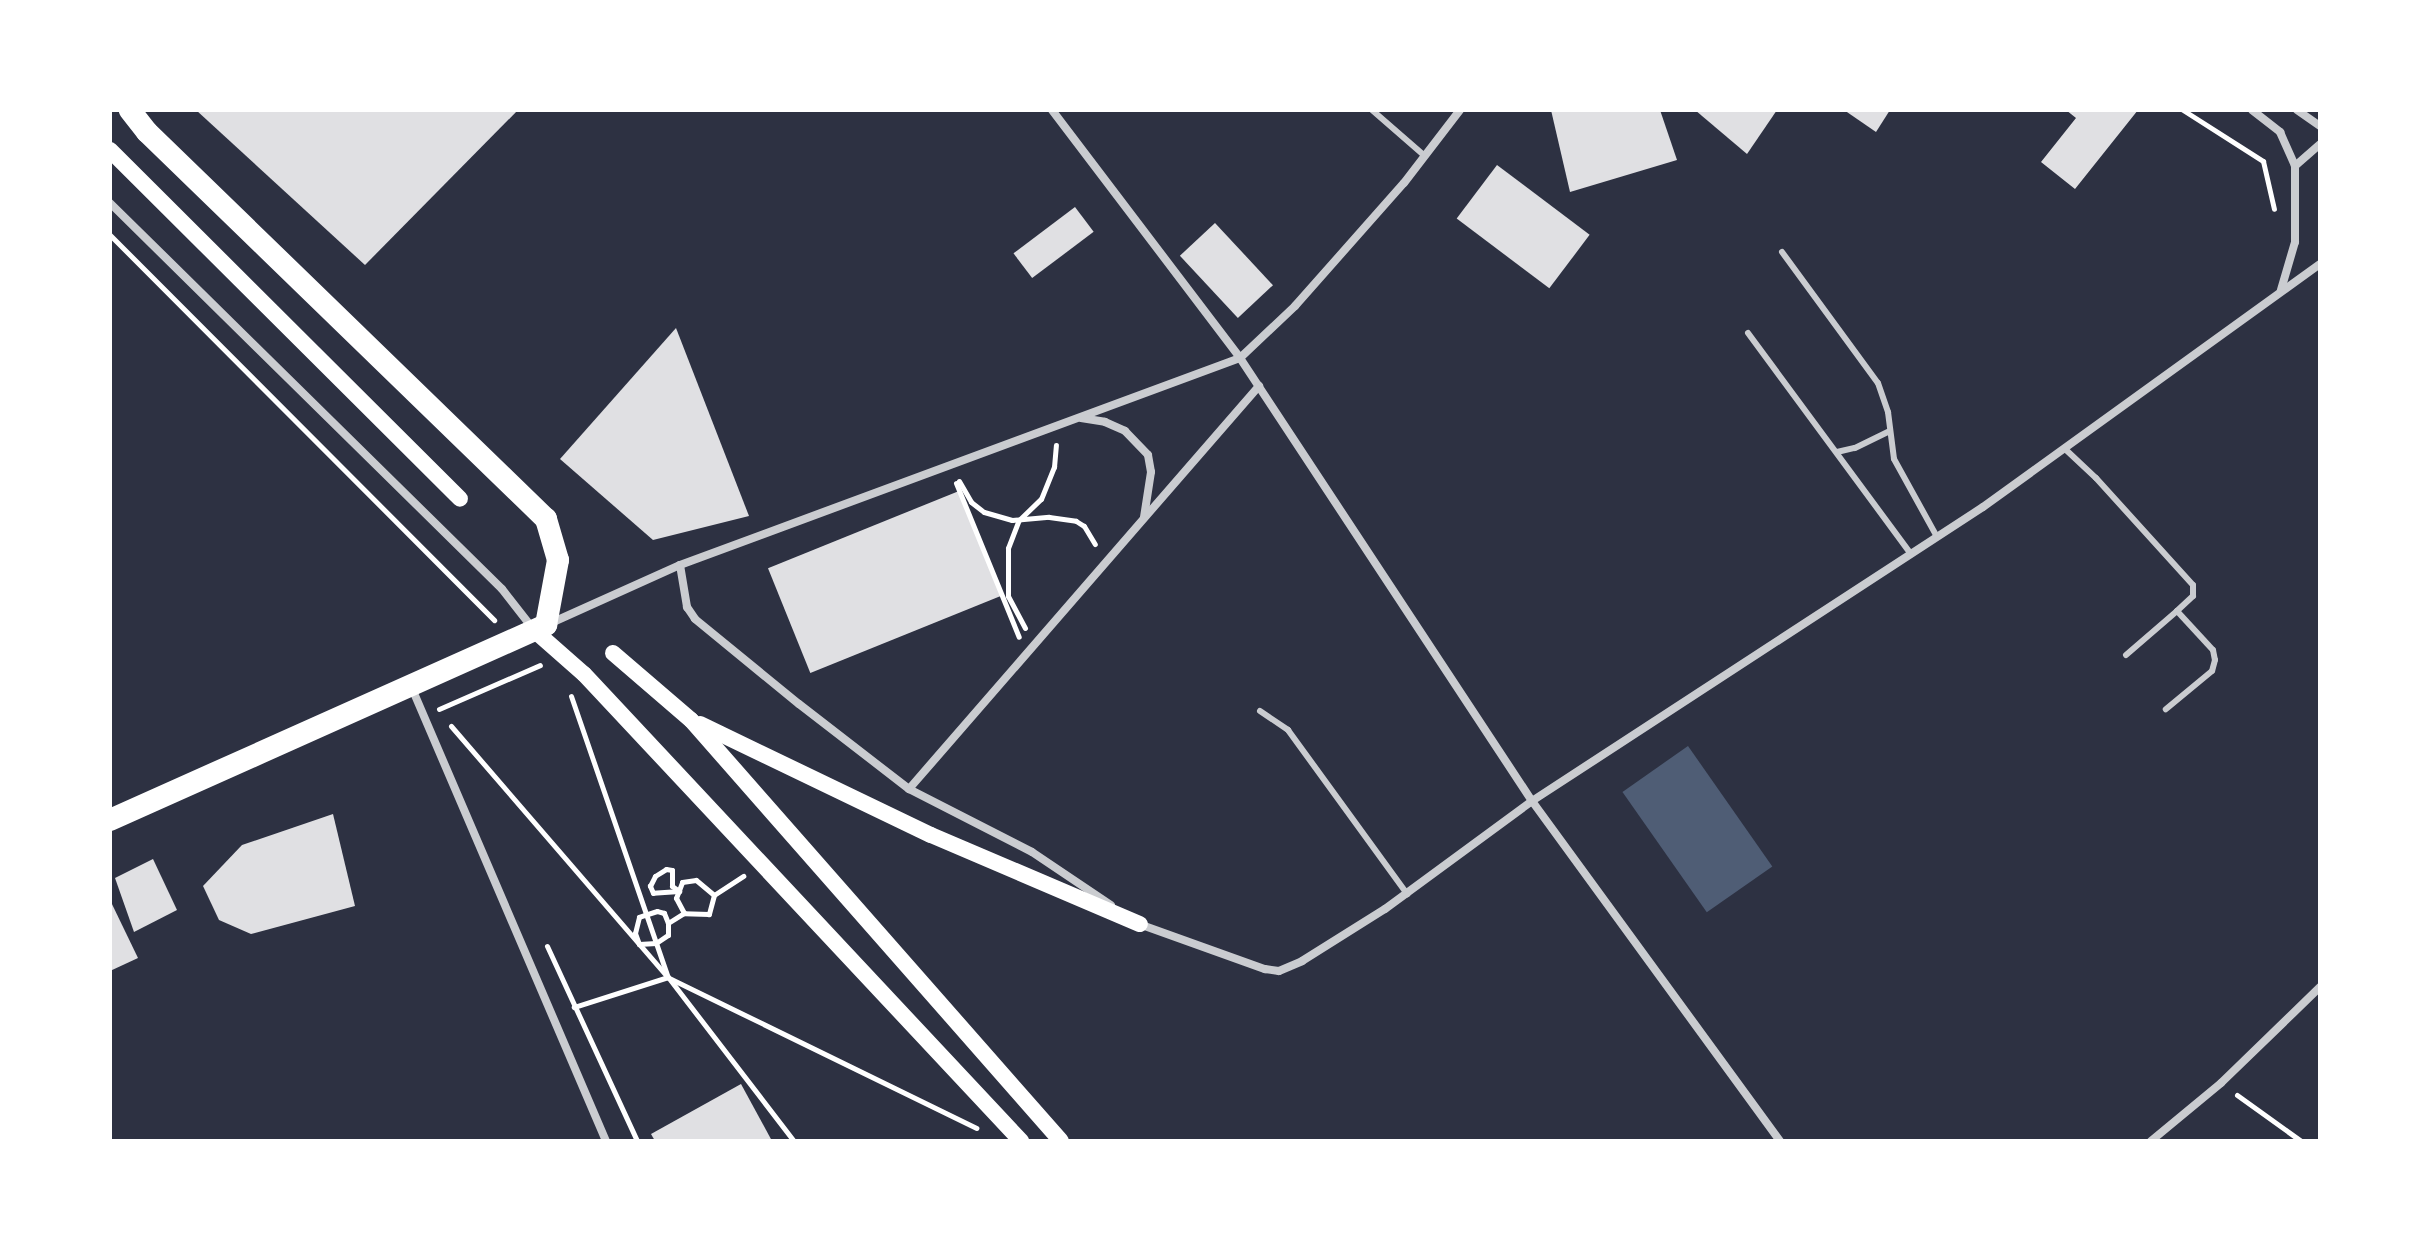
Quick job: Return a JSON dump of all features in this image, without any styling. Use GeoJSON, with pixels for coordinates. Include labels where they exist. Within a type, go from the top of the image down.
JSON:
{"type":"FeatureCollection","features":[{"type":"Feature","properties":{"kind":"highway"},"geometry":{"type":"LineString","coordinates":[[110,820],[413,689],[540,628],[558,560],[546,519],[147,132],[130,110]]}},
{"type":"Feature","properties":{"kind":"main road"},"geometry":{"type":"LineString","coordinates":[[110,150],[460,499]]}},
{"type":"Feature","properties":{"kind":"main road"},"geometry":{"type":"LineString","coordinates":[[540,628],[1021,1141]]}},
{"type":"Feature","properties":{"kind":"main road"},"geometry":{"type":"LineString","coordinates":[[613,653],[691,720],[1045,1133],[1061,1141]]}},
{"type":"Feature","properties":{"kind":"main road"},"geometry":{"type":"LineString","coordinates":[[691,720],[931,835],[1140,924]]}},
{"type":"Feature","properties":{"kind":"street"},"geometry":{"type":"LineString","coordinates":[[1052,110],[1240,358],[1532,801],[1780,1141]]}},
{"type":"Feature","properties":{"kind":"street"},"geometry":{"type":"LineString","coordinates":[[111,205],[540,628],[680,565],[1240,358],[1295,306],[1425,156],[1460,110]]}},
{"type":"Feature","properties":{"kind":"street"},"geometry":{"type":"LineString","coordinates":[[2252,110],[2280,132],[2295,166],[2298,188],[2295,242],[2281,290]]}},
{"type":"Feature","properties":{"kind":"street"},"geometry":{"type":"LineString","coordinates":[[2297,110],[2320,126]]}},
{"type":"Feature","properties":{"kind":"street"},"geometry":{"type":"LineString","coordinates":[[2295,166],[2320,144]]}},
{"type":"Feature","properties":{"kind":"street"},"geometry":{"type":"LineString","coordinates":[[680,565],[687,607],[695,619],[909,789],[1032,852],[1140,924],[1265,969],[1279,971],[1302,961],[1407,894],[1532,801],[1937,537],[2320,264]]}},
{"type":"Feature","properties":{"kind":"street"},"geometry":{"type":"LineString","coordinates":[[909,789],[1259,386]]}},
{"type":"Feature","properties":{"kind":"street"},"geometry":{"type":"LineString","coordinates":[[1080,418],[1105,422],[1125,431],[1148,455],[1151,472],[1144,517]]}},
{"type":"Feature","properties":{"kind":"street"},"geometry":{"type":"LineString","coordinates":[[413,689],[606,1141]]}},
{"type":"Feature","properties":{"kind":"street"},"geometry":{"type":"LineString","coordinates":[[2151,1141],[2221,1083],[2320,987]]}},
{"type":"Feature","properties":{"kind":"lane"},"geometry":{"type":"LineString","coordinates":[[1372,110],[1425,156]]}},
{"type":"Feature","properties":{"kind":"lane"},"geometry":{"type":"LineString","coordinates":[[1782,252],[1878,383],[1888,412],[1888,432],[1894,459],[1937,537]]}},
{"type":"Feature","properties":{"kind":"lane"},"geometry":{"type":"LineString","coordinates":[[1748,333],[1911,554]]}},
{"type":"Feature","properties":{"kind":"lane"},"geometry":{"type":"LineString","coordinates":[[1837,452],[1855,448],[1888,432]]}},
{"type":"Feature","properties":{"kind":"lane"},"geometry":{"type":"LineString","coordinates":[[2064,448],[2096,478],[2193,585],[2193,596],[2126,655]]}},
{"type":"Feature","properties":{"kind":"lane"},"geometry":{"type":"LineString","coordinates":[[2166,709],[2212,671],[2215,660],[2213,650],[2177,611]]}},
{"type":"Feature","properties":{"kind":"lane"},"geometry":{"type":"LineString","coordinates":[[1260,711],[1288,730],[1407,894]]}},
{"type":"Feature","properties":{"kind":"path"},"geometry":{"type":"LineString","coordinates":[[2183,110],[2263,161],[2276,218]]}},
{"type":"Feature","properties":{"kind":"path"},"geometry":{"type":"LineString","coordinates":[[110,235],[501,627]]}},
{"type":"Feature","properties":{"kind":"path"},"geometry":{"type":"LineString","coordinates":[[1048,431],[1057,450],[1054,467],[1041,499],[1019,520],[1008,548],[1008,596],[1036,640],[1024,649],[953,475],[956,473],[971,502],[984,512],[1019,520],[1063,518],[1084,526],[1095,541],[1099,569]]}},
{"type":"Feature","properties":{"kind":"path"},"geometry":{"type":"LineString","coordinates":[[437,710],[544,663]]}},
{"type":"Feature","properties":{"kind":"path"},"geometry":{"type":"LineString","coordinates":[[568,687],[668,977]]}},
{"type":"Feature","properties":{"kind":"path"},"geometry":{"type":"LineString","coordinates":[[413,689],[437,710],[668,977],[794,1141]]}},
{"type":"Feature","properties":{"kind":"path"},"geometry":{"type":"LineString","coordinates":[[437,710],[451,738]]}},
{"type":"Feature","properties":{"kind":"path"},"geometry":{"type":"LineString","coordinates":[[668,923],[684,913],[709,914],[714,895],[762,862]]}},
{"type":"Feature","properties":{"kind":"path"},"geometry":{"type":"LineString","coordinates":[[672,870],[672,886],[679,891],[653,893],[650,886],[655,876],[672,870]]}},
{"type":"Feature","properties":{"kind":"path"},"geometry":{"type":"LineString","coordinates":[[684,913],[676,898],[682,882],[696,880],[714,895]]}},
{"type":"Feature","properties":{"kind":"path"},"geometry":{"type":"LineString","coordinates":[[664,913],[668,935],[656,943],[639,944],[636,925],[639,917],[664,913]]}},
{"type":"Feature","properties":{"kind":"path"},"geometry":{"type":"LineString","coordinates":[[542,936],[637,1141]]}},
{"type":"Feature","properties":{"kind":"path"},"geometry":{"type":"LineString","coordinates":[[548,1007],[575,1007],[668,977],[989,1134]]}},
{"type":"Feature","properties":{"kind":"path"},"geometry":{"type":"LineString","coordinates":[[2221,1083],[2301,1141]]}},
{"type":"Feature","properties":{"kind":"water"},"geometry":{"type":"Polygon","coordinates":[[[1688,746],[1772,866],[1707,912],[1622,792],[1688,746]]]}},
{"type":"Feature","properties":{"kind":"building"},"geometry":{"type":"Polygon","coordinates":[[[196,110],[518,110],[365,265],[196,110]]]}},
{"type":"Feature","properties":{"kind":"building"},"geometry":{"type":"Polygon","coordinates":[[[1551,110],[1660,110],[1677,160],[1570,192],[1551,110]]]}},
{"type":"Feature","properties":{"kind":"building"},"geometry":{"type":"Polygon","coordinates":[[[1695,110],[1777,110],[1747,154],[1695,110]]]}},
{"type":"Feature","properties":{"kind":"building"},"geometry":{"type":"Polygon","coordinates":[[[1844,110],[1890,110],[1876,132],[1844,110]]]}},
{"type":"Feature","properties":{"kind":"building"},"geometry":{"type":"Polygon","coordinates":[[[2066,110],[2138,110],[2075,189],[2041,162],[2076,118],[2066,110]]]}},
{"type":"Feature","properties":{"kind":"building"},"geometry":{"type":"Polygon","coordinates":[[[1497,165],[1590,235],[1549,288],[1457,219],[1497,165]]]}},
{"type":"Feature","properties":{"kind":"building"},"geometry":{"type":"Polygon","coordinates":[[[1075,207],[1094,232],[1032,278],[1014,253],[1075,207]]]}},
{"type":"Feature","properties":{"kind":"building"},"geometry":{"type":"Polygon","coordinates":[[[1215,223],[1273,285],[1238,318],[1180,256],[1215,223]]]}},
{"type":"Feature","properties":{"kind":"building"},"geometry":{"type":"Polygon","coordinates":[[[676,328],[749,516],[653,540],[560,459],[676,328]]]}},
{"type":"Feature","properties":{"kind":"building"},"geometry":{"type":"Polygon","coordinates":[[[959,491],[1001,596],[810,673],[768,568],[959,491]]]}},
{"type":"Feature","properties":{"kind":"building"},"geometry":{"type":"Polygon","coordinates":[[[333,814],[355,906],[251,934],[219,920],[203,886],[242,845],[333,814]]]}},
{"type":"Feature","properties":{"kind":"building"},"geometry":{"type":"Polygon","coordinates":[[[153,859],[177,910],[134,932],[115,878],[153,859]]]}},
{"type":"Feature","properties":{"kind":"building"},"geometry":{"type":"Polygon","coordinates":[[[110,900],[138,958],[110,971],[110,900]]]}},
{"type":"Feature","properties":{"kind":"building"},"geometry":{"type":"Polygon","coordinates":[[[741,1084],[772,1141],[655,1141],[651,1134],[741,1084]]]}}]}
